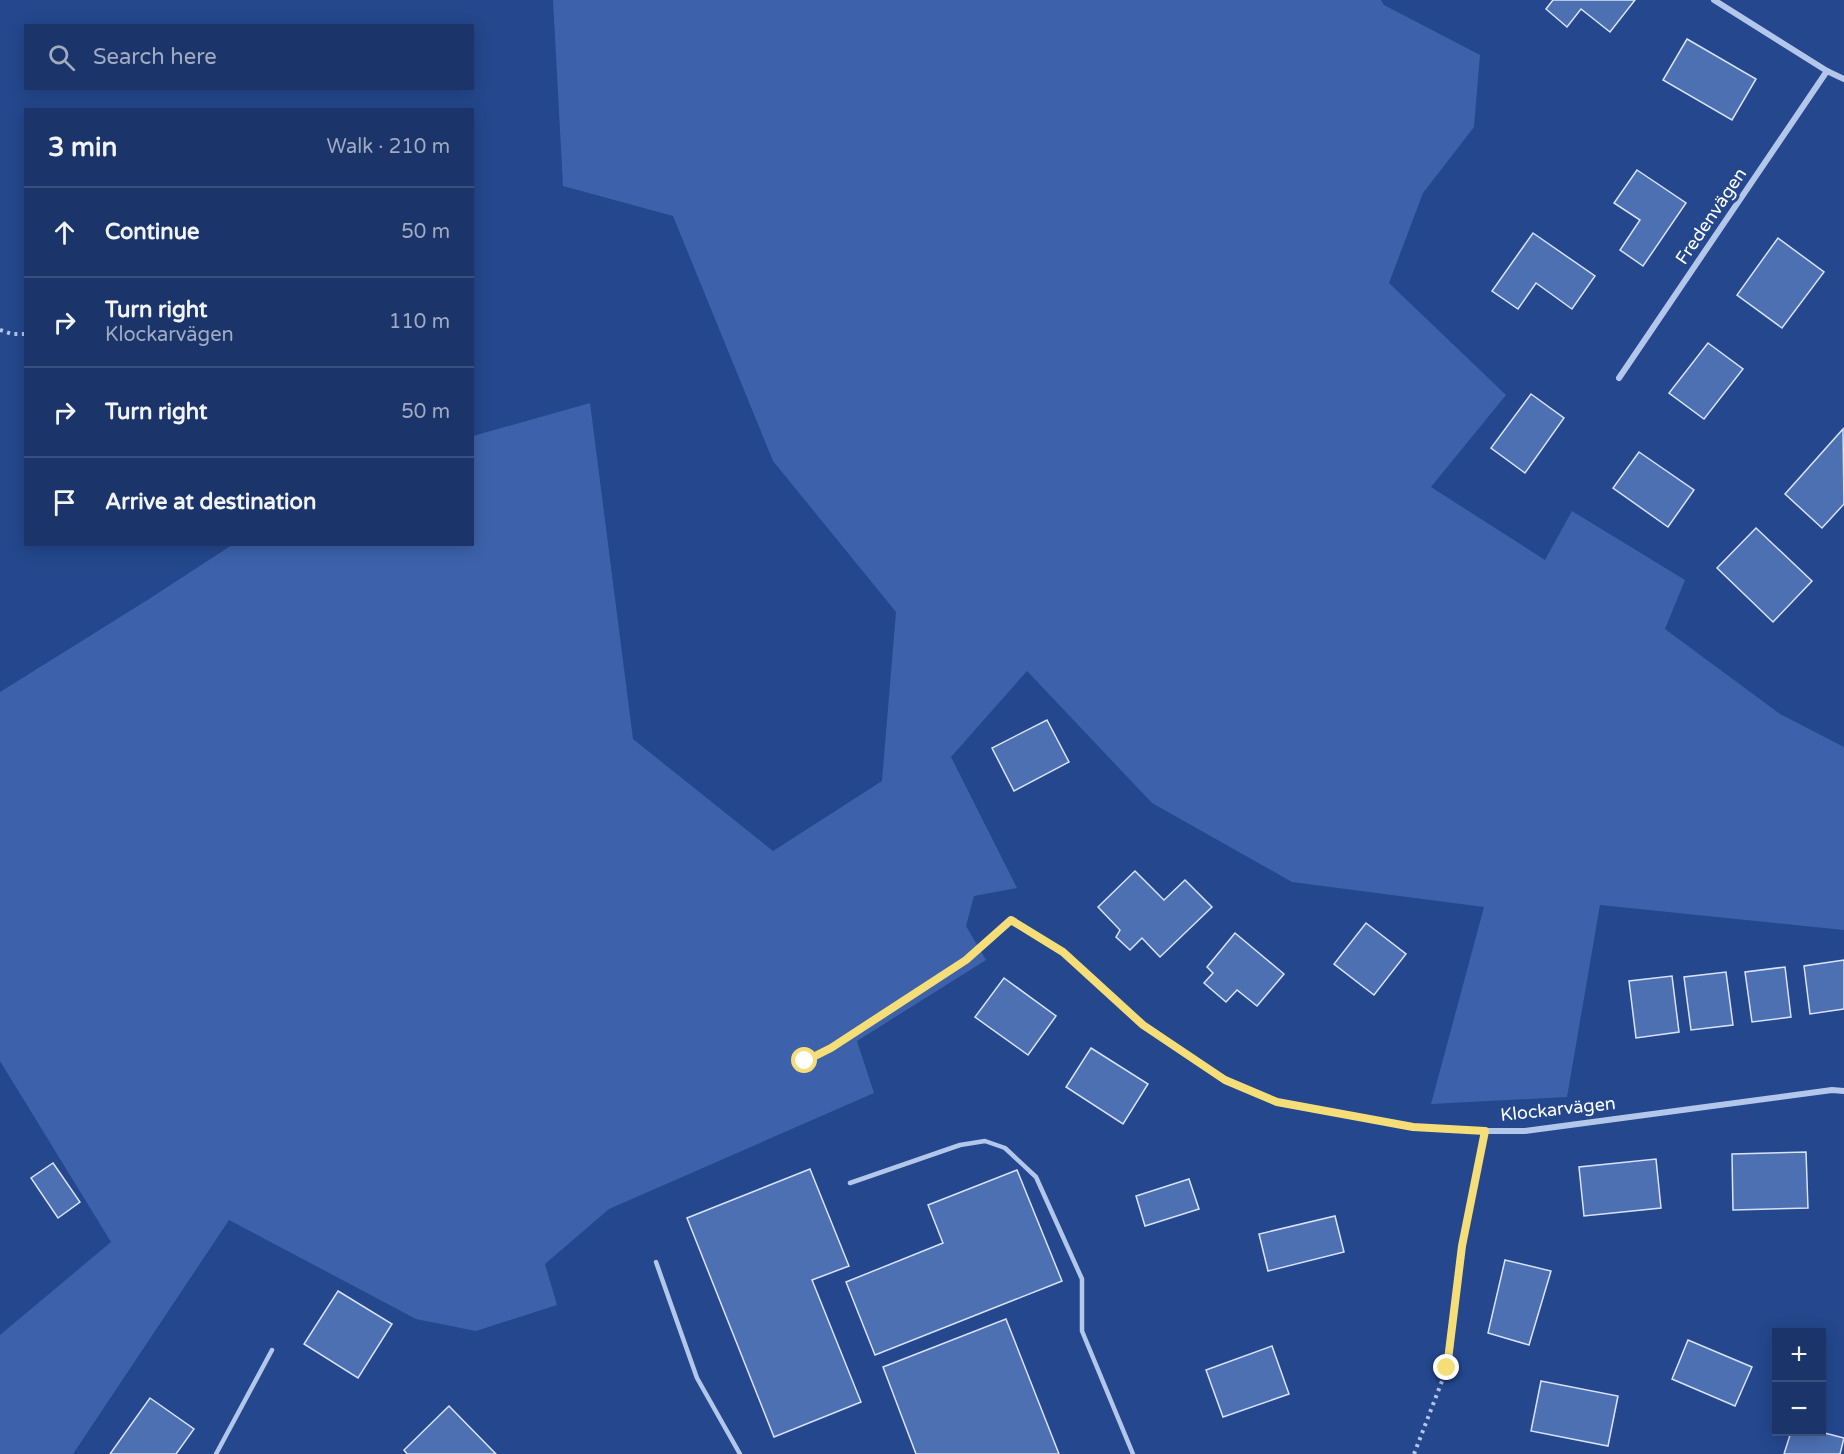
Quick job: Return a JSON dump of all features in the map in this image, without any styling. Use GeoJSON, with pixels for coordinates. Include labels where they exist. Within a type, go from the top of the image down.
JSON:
{"type":"FeatureCollection","features":[{"type":"Feature","properties":{"kind":"street"},"geometry":{"type":"LineString","coordinates":[[1714,0],[1827,71],[1844,79]]}},
{"type":"Feature","properties":{"kind":"street","name":"Fredenvägen"},"geometry":{"type":"LineString","coordinates":[[1619,378],[1827,71]]}},
{"type":"Feature","properties":{"kind":"street","name":"Klockarvägen"},"geometry":{"type":"LineString","coordinates":[[1011,920],[1063,952],[1143,1025],[1225,1080],[1277,1102],[1413,1127],[1525,1131],[1832,1090],[1844,1091]]}},
{"type":"Feature","properties":{"kind":"lane"},"geometry":{"type":"LineString","coordinates":[[850,1184],[960,1144],[984,1141],[1005,1148],[1036,1177],[1082,1279],[1082,1331],[1133,1454]]}},
{"type":"Feature","properties":{"kind":"lane"},"geometry":{"type":"LineString","coordinates":[[656,1262],[697,1378],[740,1454]]}},
{"type":"Feature","properties":{"kind":"lane"},"geometry":{"type":"LineString","coordinates":[[216,1454],[272,1350]]}},
{"type":"Feature","properties":{"kind":"path"},"geometry":{"type":"LineString","coordinates":[[0,330],[12,334],[24,334]]}},
{"type":"Feature","properties":{"kind":"path"},"geometry":{"type":"LineString","coordinates":[[805,1061],[831,1048],[966,960],[1011,920]]}},
{"type":"Feature","properties":{"kind":"path"},"geometry":{"type":"LineString","coordinates":[[1414,1454],[1447,1368],[1462,1246],[1485,1131]]}},
{"type":"Feature","properties":{"kind":"shaded area"},"geometry":{"type":"Polygon","coordinates":[[[553,0],[1381,0],[1384,5],[1480,55],[1474,127],[1423,193],[1389,283],[1506,395],[1431,487],[1545,560],[1572,511],[1685,580],[1665,629],[1780,714],[1844,747],[1844,930],[1600,905],[1567,1097],[1431,1104],[1484,907],[1292,882],[1152,803],[1027,671],[951,757],[1017,888],[974,896],[966,926],[986,960],[857,1041],[874,1093],[609,1209],[545,1264],[557,1305],[476,1331],[416,1319],[229,1220],[73,1454],[0,1454],[0,1335],[111,1242],[0,1061],[0,692],[230,546],[474,546],[474,436],[590,403],[633,739],[773,851],[882,781],[896,612],[773,461],[673,216],[563,186],[553,0]]]}},
{"type":"Feature","properties":{"kind":"building"},"geometry":{"type":"Polygon","coordinates":[[[1553,0],[1635,0],[1610,32],[1581,9],[1567,27],[1546,9],[1553,0]]]}},
{"type":"Feature","properties":{"kind":"building"},"geometry":{"type":"Polygon","coordinates":[[[1687,39],[1756,79],[1732,120],[1663,80],[1687,39]]]}},
{"type":"Feature","properties":{"kind":"building"},"geometry":{"type":"Polygon","coordinates":[[[1637,170],[1686,203],[1643,266],[1620,250],[1640,220],[1614,203],[1637,170]]]}},
{"type":"Feature","properties":{"kind":"building"},"geometry":{"type":"Polygon","coordinates":[[[1533,233],[1595,276],[1572,309],[1536,283],[1518,309],[1492,291],[1533,233]]]}},
{"type":"Feature","properties":{"kind":"building"},"geometry":{"type":"Polygon","coordinates":[[[1778,238],[1824,272],[1782,328],[1737,295],[1778,238]]]}},
{"type":"Feature","properties":{"kind":"building"},"geometry":{"type":"Polygon","coordinates":[[[1708,343],[1743,369],[1704,419],[1669,393],[1708,343]]]}},
{"type":"Feature","properties":{"kind":"building"},"geometry":{"type":"Polygon","coordinates":[[[1531,394],[1564,418],[1525,473],[1491,448],[1531,394]]]}},
{"type":"Feature","properties":{"kind":"building"},"geometry":{"type":"Polygon","coordinates":[[[1843,429],[1844,504],[1822,528],[1785,494],[1843,429]]]}},
{"type":"Feature","properties":{"kind":"building"},"geometry":{"type":"Polygon","coordinates":[[[1639,452],[1694,490],[1668,527],[1613,488],[1639,452]]]}},
{"type":"Feature","properties":{"kind":"building"},"geometry":{"type":"Polygon","coordinates":[[[1756,528],[1812,581],[1773,622],[1717,568],[1756,528]]]}},
{"type":"Feature","properties":{"kind":"building"},"geometry":{"type":"Polygon","coordinates":[[[1047,720],[1069,762],[1014,791],[992,748],[1047,720]]]}},
{"type":"Feature","properties":{"kind":"building"},"geometry":{"type":"Polygon","coordinates":[[[1135,871],[1164,900],[1185,880],[1212,907],[1160,957],[1142,938],[1130,950],[1116,937],[1120,930],[1098,907],[1135,871]]]}},
{"type":"Feature","properties":{"kind":"building"},"geometry":{"type":"Polygon","coordinates":[[[1366,923],[1406,954],[1374,995],[1334,964],[1366,923]]]}},
{"type":"Feature","properties":{"kind":"building"},"geometry":{"type":"Polygon","coordinates":[[[1235,933],[1284,974],[1257,1006],[1237,990],[1226,1002],[1204,983],[1213,973],[1207,967],[1235,933]]]}},
{"type":"Feature","properties":{"kind":"building"},"geometry":{"type":"Polygon","coordinates":[[[1844,960],[1844,1009],[1810,1014],[1804,966],[1844,960]]]}},
{"type":"Feature","properties":{"kind":"building"},"geometry":{"type":"Polygon","coordinates":[[[1785,967],[1791,1017],[1752,1022],[1745,972],[1785,967]]]}},
{"type":"Feature","properties":{"kind":"building"},"geometry":{"type":"Polygon","coordinates":[[[1726,972],[1733,1025],[1691,1030],[1684,977],[1726,972]]]}},
{"type":"Feature","properties":{"kind":"building"},"geometry":{"type":"Polygon","coordinates":[[[1672,976],[1679,1032],[1636,1038],[1629,981],[1672,976]]]}},
{"type":"Feature","properties":{"kind":"building"},"geometry":{"type":"Polygon","coordinates":[[[1004,978],[1056,1016],[1028,1055],[975,1017],[1004,978]]]}},
{"type":"Feature","properties":{"kind":"building"},"geometry":{"type":"Polygon","coordinates":[[[1091,1048],[1148,1084],[1123,1124],[1066,1087],[1091,1048]]]}},
{"type":"Feature","properties":{"kind":"building"},"geometry":{"type":"Polygon","coordinates":[[[1806,1152],[1808,1208],[1733,1210],[1732,1154],[1806,1152]]]}},
{"type":"Feature","properties":{"kind":"building"},"geometry":{"type":"Polygon","coordinates":[[[1656,1159],[1661,1208],[1584,1216],[1579,1167],[1656,1159]]]}},
{"type":"Feature","properties":{"kind":"building"},"geometry":{"type":"Polygon","coordinates":[[[53,1163],[80,1202],[58,1218],[31,1178],[53,1163]]]}},
{"type":"Feature","properties":{"kind":"building"},"geometry":{"type":"Polygon","coordinates":[[[810,1169],[849,1266],[812,1280],[861,1402],[774,1437],[687,1218],[810,1169]]]}},
{"type":"Feature","properties":{"kind":"building"},"geometry":{"type":"Polygon","coordinates":[[[1017,1170],[1062,1281],[875,1355],[846,1282],[943,1243],[928,1205],[1017,1170]]]}},
{"type":"Feature","properties":{"kind":"building"},"geometry":{"type":"Polygon","coordinates":[[[1189,1179],[1199,1209],[1145,1226],[1136,1196],[1189,1179]]]}},
{"type":"Feature","properties":{"kind":"building"},"geometry":{"type":"Polygon","coordinates":[[[1335,1216],[1344,1252],[1268,1271],[1259,1234],[1335,1216]]]}},
{"type":"Feature","properties":{"kind":"building"},"geometry":{"type":"Polygon","coordinates":[[[1505,1260],[1551,1271],[1529,1345],[1488,1333],[1505,1260]]]}},
{"type":"Feature","properties":{"kind":"building"},"geometry":{"type":"Polygon","coordinates":[[[338,1291],[392,1324],[358,1378],[304,1344],[338,1291]]]}},
{"type":"Feature","properties":{"kind":"building"},"geometry":{"type":"Polygon","coordinates":[[[1006,1319],[1059,1454],[916,1454],[883,1367],[1006,1319]]]}},
{"type":"Feature","properties":{"kind":"building"},"geometry":{"type":"Polygon","coordinates":[[[1688,1340],[1752,1367],[1735,1406],[1672,1379],[1688,1340]]]}},
{"type":"Feature","properties":{"kind":"building"},"geometry":{"type":"Polygon","coordinates":[[[1272,1346],[1289,1394],[1223,1417],[1206,1370],[1272,1346]]]}},
{"type":"Feature","properties":{"kind":"building"},"geometry":{"type":"Polygon","coordinates":[[[1541,1381],[1618,1396],[1608,1446],[1531,1431],[1541,1381]]]}},
{"type":"Feature","properties":{"kind":"building"},"geometry":{"type":"Polygon","coordinates":[[[150,1398],[194,1429],[176,1454],[110,1454],[150,1398]]]}},
{"type":"Feature","properties":{"kind":"building"},"geometry":{"type":"Polygon","coordinates":[[[449,1406],[496,1454],[407,1454],[404,1450],[449,1406]]]}},
{"type":"Feature","properties":{"kind":"building"},"geometry":{"type":"Polygon","coordinates":[[[1826,1433],[1844,1438],[1840,1454],[1784,1454],[1790,1436],[1826,1436],[1826,1433]]]}},
{"type":"Feature","properties":{"kind":"route"},"geometry":{"type":"LineString","coordinates":[[805,1061],[831,1048],[966,960],[1011,920],[1063,952],[1143,1025],[1225,1080],[1277,1102],[1413,1127],[1485,1131],[1462,1246],[1447,1368]]}}]}
